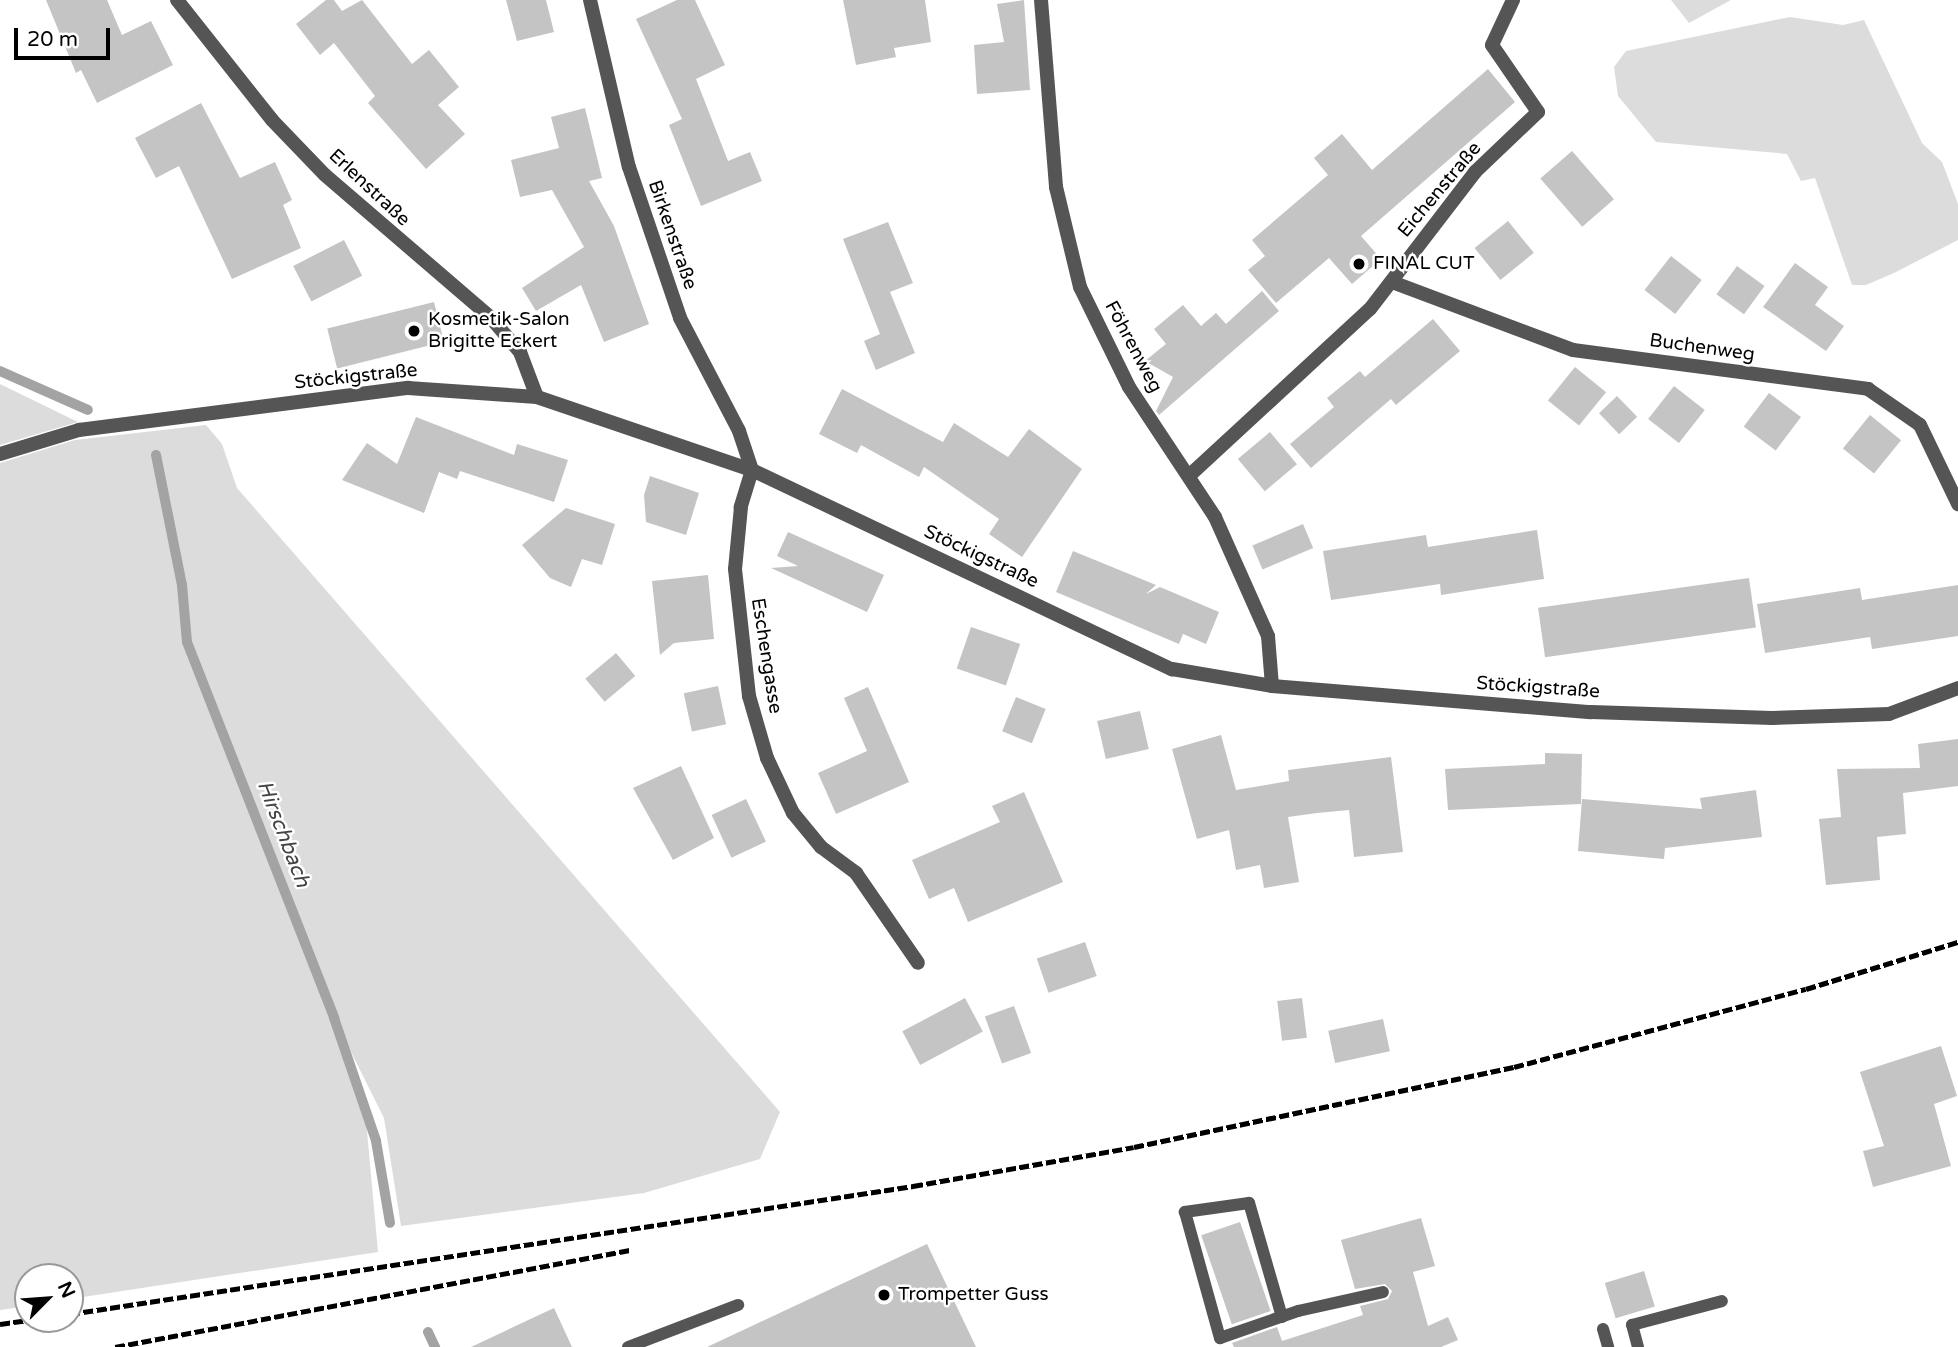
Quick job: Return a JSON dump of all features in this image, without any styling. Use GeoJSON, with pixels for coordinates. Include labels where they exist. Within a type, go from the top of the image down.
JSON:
{"type":"FeatureCollection","features":[{"type":"Feature","properties":{"kind":"street","name":"Erlenstraße"},"geometry":{"type":"LineString","coordinates":[[177,0],[272,120],[325,175],[491,318],[520,352],[537,397]]}},
{"type":"Feature","properties":{"kind":"street","name":"Birkenstraße"},"geometry":{"type":"LineString","coordinates":[[590,0],[629,167],[680,318],[739,431],[752,470]]}},
{"type":"Feature","properties":{"kind":"street","name":"Föhrenweg"},"geometry":{"type":"LineString","coordinates":[[1041,0],[1056,187],[1076,274],[1129,387],[1191,474],[1215,517],[1268,636],[1272,686]]}},
{"type":"Feature","properties":{"kind":"street","name":"Eichenstraße"},"geometry":{"type":"LineString","coordinates":[[1191,474],[1370,309],[1475,172],[1538,112],[1492,45],[1513,0]]}},
{"type":"Feature","properties":{"kind":"street","name":"Buchenweg"},"geometry":{"type":"LineString","coordinates":[[1392,282],[1573,349],[1868,389],[1920,425],[1958,504]]}},
{"type":"Feature","properties":{"kind":"street","name":"Stöckigstraße"},"geometry":{"type":"LineString","coordinates":[[0,454],[79,430],[408,388],[537,397],[752,470],[1172,669],[1272,686],[1591,712],[1831,719],[1889,714],[1958,688]]}},
{"type":"Feature","properties":{"kind":"street","name":"Eschengasse"},"geometry":{"type":"LineString","coordinates":[[752,470],[741,507],[735,569],[749,696],[767,758],[793,813],[821,846],[856,873],[918,963]]}},
{"type":"Feature","properties":{"kind":"lane"},"geometry":{"type":"LineString","coordinates":[[1282,1317],[1249,1203],[1185,1212],[1220,1338],[1282,1317],[1383,1292]]}},
{"type":"Feature","properties":{"kind":"lane"},"geometry":{"type":"LineString","coordinates":[[1638,1347],[1632,1325],[1722,1301]]}},
{"type":"Feature","properties":{"kind":"lane"},"geometry":{"type":"LineString","coordinates":[[628,1347],[738,1305]]}},
{"type":"Feature","properties":{"kind":"lane"},"geometry":{"type":"LineString","coordinates":[[1604,1329],[1608,1347]]}},
{"type":"Feature","properties":{"kind":"shaded area"},"geometry":{"type":"Polygon","coordinates":[[[1671,0],[1731,0],[1689,23],[1671,0]]]}},
{"type":"Feature","properties":{"kind":"shaded area"},"geometry":{"type":"Polygon","coordinates":[[[1790,17],[1843,25],[1864,20],[1922,143],[1942,162],[1958,204],[1958,240],[1866,285],[1852,285],[1815,178],[1801,181],[1787,154],[1656,142],[1618,96],[1614,67],[1626,51],[1790,17]]]}},
{"type":"Feature","properties":{"kind":"shaded area"},"geometry":{"type":"Polygon","coordinates":[[[0,384],[78,422],[0,445],[0,384]]]}},
{"type":"Feature","properties":{"kind":"shaded area"},"geometry":{"type":"Polygon","coordinates":[[[206,425],[222,444],[237,488],[780,1112],[760,1159],[644,1193],[401,1226],[384,1118],[313,976],[364,1098],[378,1252],[84,1297],[84,1263],[14,1263],[14,1308],[0,1310],[0,463],[75,440],[206,425]]]}},
{"type":"Feature","properties":{"kind":"building"},"geometry":{"type":"Polygon","coordinates":[[[46,0],[107,0],[122,35],[151,21],[173,65],[97,103],[81,70],[76,73],[46,0]]]}},
{"type":"Feature","properties":{"kind":"building"},"geometry":{"type":"Polygon","coordinates":[[[326,0],[334,0],[342,11],[362,0],[412,64],[429,50],[459,87],[438,105],[465,134],[426,169],[368,103],[375,96],[334,43],[320,55],[296,24],[326,0]]]}},
{"type":"Feature","properties":{"kind":"building"},"geometry":{"type":"Polygon","coordinates":[[[506,0],[546,0],[554,32],[517,41],[506,0]]]}},
{"type":"Feature","properties":{"kind":"building"},"geometry":{"type":"Polygon","coordinates":[[[677,0],[695,0],[725,65],[696,79],[728,161],[750,152],[762,181],[701,206],[669,125],[682,119],[636,19],[677,0]]]}},
{"type":"Feature","properties":{"kind":"building"},"geometry":{"type":"Polygon","coordinates":[[[843,0],[925,0],[931,42],[894,48],[896,57],[856,65],[843,0]]]}},
{"type":"Feature","properties":{"kind":"building"},"geometry":{"type":"Polygon","coordinates":[[[1024,0],[1030,90],[977,94],[974,45],[1004,42],[997,4],[1024,0]]]}},
{"type":"Feature","properties":{"kind":"building"},"geometry":{"type":"Polygon","coordinates":[[[1488,69],[1515,102],[1361,236],[1381,259],[1352,284],[1329,258],[1276,303],[1248,270],[1265,256],[1252,240],[1328,175],[1314,158],[1342,134],[1372,170],[1488,69]]]}},
{"type":"Feature","properties":{"kind":"building"},"geometry":{"type":"Polygon","coordinates":[[[201,103],[240,178],[275,162],[292,200],[283,205],[301,248],[232,279],[179,166],[156,178],[135,138],[201,103]]]}},
{"type":"Feature","properties":{"kind":"building"},"geometry":{"type":"Polygon","coordinates":[[[585,108],[602,178],[589,181],[614,226],[649,324],[604,342],[581,285],[536,311],[522,288],[584,247],[552,190],[520,197],[511,160],[559,148],[551,117],[585,108]]]}},
{"type":"Feature","properties":{"kind":"building"},"geometry":{"type":"Polygon","coordinates":[[[1572,151],[1614,199],[1582,227],[1540,179],[1572,151]]]}},
{"type":"Feature","properties":{"kind":"building"},"geometry":{"type":"Polygon","coordinates":[[[1508,221],[1534,253],[1500,280],[1475,248],[1508,221]]]}},
{"type":"Feature","properties":{"kind":"building"},"geometry":{"type":"Polygon","coordinates":[[[888,222],[913,283],[890,292],[915,353],[876,370],[864,341],[880,334],[843,239],[888,222]]]}},
{"type":"Feature","properties":{"kind":"building"},"geometry":{"type":"Polygon","coordinates":[[[344,240],[362,276],[311,302],[293,266],[344,240]]]}},
{"type":"Feature","properties":{"kind":"building"},"geometry":{"type":"Polygon","coordinates":[[[1671,256],[1702,280],[1675,314],[1645,290],[1671,256]]]}},
{"type":"Feature","properties":{"kind":"building"},"geometry":{"type":"Polygon","coordinates":[[[1795,263],[1828,287],[1815,305],[1844,326],[1826,351],[1763,307],[1795,263]]]}},
{"type":"Feature","properties":{"kind":"building"},"geometry":{"type":"Polygon","coordinates":[[[1737,266],[1765,286],[1744,314],[1716,294],[1737,266]]]}},
{"type":"Feature","properties":{"kind":"building"},"geometry":{"type":"Polygon","coordinates":[[[1262,291],[1279,311],[1159,415],[1156,411],[1173,377],[1145,361],[1166,344],[1154,329],[1183,305],[1201,326],[1216,313],[1226,324],[1262,291]]]}},
{"type":"Feature","properties":{"kind":"building"},"geometry":{"type":"Polygon","coordinates":[[[434,302],[444,342],[337,368],[327,329],[434,302]]]}},
{"type":"Feature","properties":{"kind":"building"},"geometry":{"type":"Polygon","coordinates":[[[1433,319],[1460,351],[1396,405],[1391,399],[1311,468],[1290,444],[1334,407],[1327,398],[1360,371],[1365,377],[1433,319]]]}},
{"type":"Feature","properties":{"kind":"building"},"geometry":{"type":"Polygon","coordinates":[[[1575,367],[1606,392],[1579,426],[1548,400],[1575,367]]]}},
{"type":"Feature","properties":{"kind":"building"},"geometry":{"type":"Polygon","coordinates":[[[1674,386],[1705,410],[1679,443],[1648,419],[1674,386]]]}},
{"type":"Feature","properties":{"kind":"building"},"geometry":{"type":"Polygon","coordinates":[[[842,389],[943,442],[954,423],[1008,457],[1029,429],[1082,469],[1022,557],[989,534],[999,519],[924,467],[919,477],[861,445],[857,453],[819,434],[842,389]]]}},
{"type":"Feature","properties":{"kind":"building"},"geometry":{"type":"Polygon","coordinates":[[[1769,393],[1801,417],[1776,451],[1744,427],[1769,393]]]}},
{"type":"Feature","properties":{"kind":"building"},"geometry":{"type":"Polygon","coordinates":[[[1617,396],[1637,417],[1619,434],[1599,413],[1617,396]]]}},
{"type":"Feature","properties":{"kind":"building"},"geometry":{"type":"Polygon","coordinates":[[[1870,415],[1901,440],[1874,474],[1843,448],[1870,415]]]}},
{"type":"Feature","properties":{"kind":"building"},"geometry":{"type":"Polygon","coordinates":[[[416,417],[514,455],[517,444],[568,460],[554,502],[460,471],[457,479],[439,472],[424,513],[342,480],[367,443],[397,464],[416,417]]]}},
{"type":"Feature","properties":{"kind":"building"},"geometry":{"type":"Polygon","coordinates":[[[1270,432],[1297,464],[1265,491],[1238,459],[1270,432]]]}},
{"type":"Feature","properties":{"kind":"building"},"geometry":{"type":"Polygon","coordinates":[[[650,476],[699,493],[686,535],[646,522],[644,495],[650,476]]]}},
{"type":"Feature","properties":{"kind":"building"},"geometry":{"type":"Polygon","coordinates":[[[566,508],[615,524],[602,565],[582,559],[571,587],[550,578],[522,545],[566,508]]]}},
{"type":"Feature","properties":{"kind":"building"},"geometry":{"type":"Polygon","coordinates":[[[1303,524],[1313,548],[1263,569],[1252,545],[1303,524]]]}},
{"type":"Feature","properties":{"kind":"building"},"geometry":{"type":"Polygon","coordinates":[[[1537,530],[1544,579],[1441,595],[1440,584],[1331,600],[1323,551],[1426,535],[1428,547],[1537,530]]]}},
{"type":"Feature","properties":{"kind":"building"},"geometry":{"type":"Polygon","coordinates":[[[788,532],[884,575],[867,612],[771,568],[798,566],[777,556],[788,532]]]}},
{"type":"Feature","properties":{"kind":"building"},"geometry":{"type":"Polygon","coordinates":[[[1073,551],[1156,585],[1146,594],[1160,587],[1219,612],[1206,644],[1183,634],[1179,644],[1056,592],[1073,551]]]}},
{"type":"Feature","properties":{"kind":"building"},"geometry":{"type":"Polygon","coordinates":[[[708,575],[714,639],[674,643],[660,655],[652,581],[708,575]]]}},
{"type":"Feature","properties":{"kind":"building"},"geometry":{"type":"Polygon","coordinates":[[[1749,578],[1756,628],[1545,657],[1538,608],[1749,578]]]}},
{"type":"Feature","properties":{"kind":"building"},"geometry":{"type":"Polygon","coordinates":[[[1958,585],[1958,636],[1872,649],[1870,637],[1765,653],[1757,604],[1860,588],[1862,600],[1958,585]]]}},
{"type":"Feature","properties":{"kind":"building"},"geometry":{"type":"Polygon","coordinates":[[[971,627],[1020,644],[1006,686],[957,669],[971,627]]]}},
{"type":"Feature","properties":{"kind":"building"},"geometry":{"type":"Polygon","coordinates":[[[616,653],[635,676],[605,702],[585,679],[616,653]]]}},
{"type":"Feature","properties":{"kind":"building"},"geometry":{"type":"Polygon","coordinates":[[[718,686],[726,724],[692,731],[684,693],[718,686]]]}},
{"type":"Feature","properties":{"kind":"building"},"geometry":{"type":"Polygon","coordinates":[[[868,687],[909,782],[836,814],[818,773],[867,751],[844,698],[868,687]]]}},
{"type":"Feature","properties":{"kind":"building"},"geometry":{"type":"Polygon","coordinates":[[[1016,697],[1046,709],[1032,743],[1002,731],[1016,697]]]}},
{"type":"Feature","properties":{"kind":"building"},"geometry":{"type":"Polygon","coordinates":[[[1140,711],[1149,749],[1106,759],[1097,721],[1140,711]]]}},
{"type":"Feature","properties":{"kind":"building"},"geometry":{"type":"Polygon","coordinates":[[[1221,735],[1236,790],[1289,781],[1288,770],[1391,757],[1403,852],[1354,857],[1349,810],[1317,813],[1288,817],[1299,882],[1264,888],[1260,865],[1236,870],[1229,830],[1197,839],[1172,749],[1221,735]]]}},
{"type":"Feature","properties":{"kind":"building"},"geometry":{"type":"Polygon","coordinates":[[[1958,739],[1958,786],[1903,793],[1906,834],[1877,837],[1880,880],[1826,885],[1819,819],[1841,817],[1837,769],[1920,768],[1918,744],[1958,739]]]}},
{"type":"Feature","properties":{"kind":"building"},"geometry":{"type":"Polygon","coordinates":[[[1545,753],[1582,754],[1581,804],[1448,810],[1445,769],[1545,764],[1545,753]]]}},
{"type":"Feature","properties":{"kind":"building"},"geometry":{"type":"Polygon","coordinates":[[[681,766],[714,838],[673,860],[633,788],[681,766]]]}},
{"type":"Feature","properties":{"kind":"building"},"geometry":{"type":"Polygon","coordinates":[[[1756,790],[1762,837],[1665,848],[1664,859],[1578,851],[1582,799],[1702,809],[1700,798],[1756,790]]]}},
{"type":"Feature","properties":{"kind":"building"},"geometry":{"type":"Polygon","coordinates":[[[1024,792],[1063,882],[968,922],[954,888],[929,899],[912,860],[1000,822],[992,806],[1024,792]]]}},
{"type":"Feature","properties":{"kind":"building"},"geometry":{"type":"Polygon","coordinates":[[[746,799],[766,842],[731,858],[712,815],[746,799]]]}},
{"type":"Feature","properties":{"kind":"building"},"geometry":{"type":"Polygon","coordinates":[[[1085,942],[1097,976],[1048,993],[1037,959],[1085,942]]]}},
{"type":"Feature","properties":{"kind":"building"},"geometry":{"type":"Polygon","coordinates":[[[965,998],[983,1032],[920,1065],[902,1031],[965,998]]]}},
{"type":"Feature","properties":{"kind":"building"},"geometry":{"type":"Polygon","coordinates":[[[1302,998],[1307,1038],[1282,1041],[1277,1001],[1302,998]]]}},
{"type":"Feature","properties":{"kind":"building"},"geometry":{"type":"Polygon","coordinates":[[[1014,1006],[1031,1053],[1002,1064],[985,1017],[1014,1006]]]}},
{"type":"Feature","properties":{"kind":"building"},"geometry":{"type":"Polygon","coordinates":[[[1383,1019],[1390,1051],[1335,1063],[1328,1031],[1383,1019]]]}},
{"type":"Feature","properties":{"kind":"building"},"geometry":{"type":"Polygon","coordinates":[[[1941,1046],[1957,1096],[1934,1104],[1951,1166],[1873,1187],[1863,1151],[1884,1146],[1860,1072],[1941,1046]]]}},
{"type":"Feature","properties":{"kind":"building"},"geometry":{"type":"Polygon","coordinates":[[[1421,1218],[1435,1266],[1413,1272],[1428,1326],[1448,1317],[1458,1340],[1441,1347],[1234,1347],[1232,1343],[1277,1327],[1282,1341],[1363,1315],[1360,1306],[1388,1299],[1392,1291],[1385,1284],[1355,1289],[1341,1240],[1421,1218]]]}},
{"type":"Feature","properties":{"kind":"building"},"geometry":{"type":"Polygon","coordinates":[[[1240,1222],[1271,1311],[1232,1324],[1201,1235],[1240,1222]]]}},
{"type":"Feature","properties":{"kind":"building","name":"Trompetter Guss"},"geometry":{"type":"Polygon","coordinates":[[[927,1244],[976,1347],[707,1347],[927,1244]]]}},
{"type":"Feature","properties":{"kind":"building"},"geometry":{"type":"Polygon","coordinates":[[[1644,1271],[1655,1306],[1616,1318],[1605,1283],[1644,1271]]]}},
{"type":"Feature","properties":{"kind":"building"},"geometry":{"type":"Polygon","coordinates":[[[554,1308],[572,1347],[471,1347],[554,1308]]]}},
{"type":"Feature","properties":{"kind":"waterway","name":"Hirschbach"},"geometry":{"type":"LineString","coordinates":[[0,371],[88,410]]}},
{"type":"Feature","properties":{"kind":"waterway","name":"Hirschbach"},"geometry":{"type":"LineString","coordinates":[[156,455],[182,585],[187,642],[334,1018],[376,1141],[390,1223]]}},
{"type":"Feature","properties":{"kind":"waterway","name":"Hirschbach"},"geometry":{"type":"LineString","coordinates":[[428,1332],[435,1347]]}},
{"type":"Feature","properties":{"kind":"railway"},"geometry":{"type":"LineString","coordinates":[[84,1312],[913,1186],[1134,1147],[1514,1067],[1806,989],[1958,942]]}},
{"type":"Feature","properties":{"kind":"railway"},"geometry":{"type":"LineString","coordinates":[[115,1347],[630,1250]]}},
{"type":"Feature","properties":{"kind":"railway"},"geometry":{"type":"LineString","coordinates":[[0,1324],[14,1322]]}},
{"type":"Feature","properties":{"kind":"place","name":"FINAL CUT"},"geometry":{"type":"Point","coordinates":[1359,264]}},
{"type":"Feature","properties":{"kind":"place","name":"Kosmetik-Salon Brigitte Eckert"},"geometry":{"type":"Point","coordinates":[414,331]}},
{"type":"Feature","properties":{"kind":"place","name":"Trompetter Guss"},"geometry":{"type":"Point","coordinates":[884,1295]}}]}
